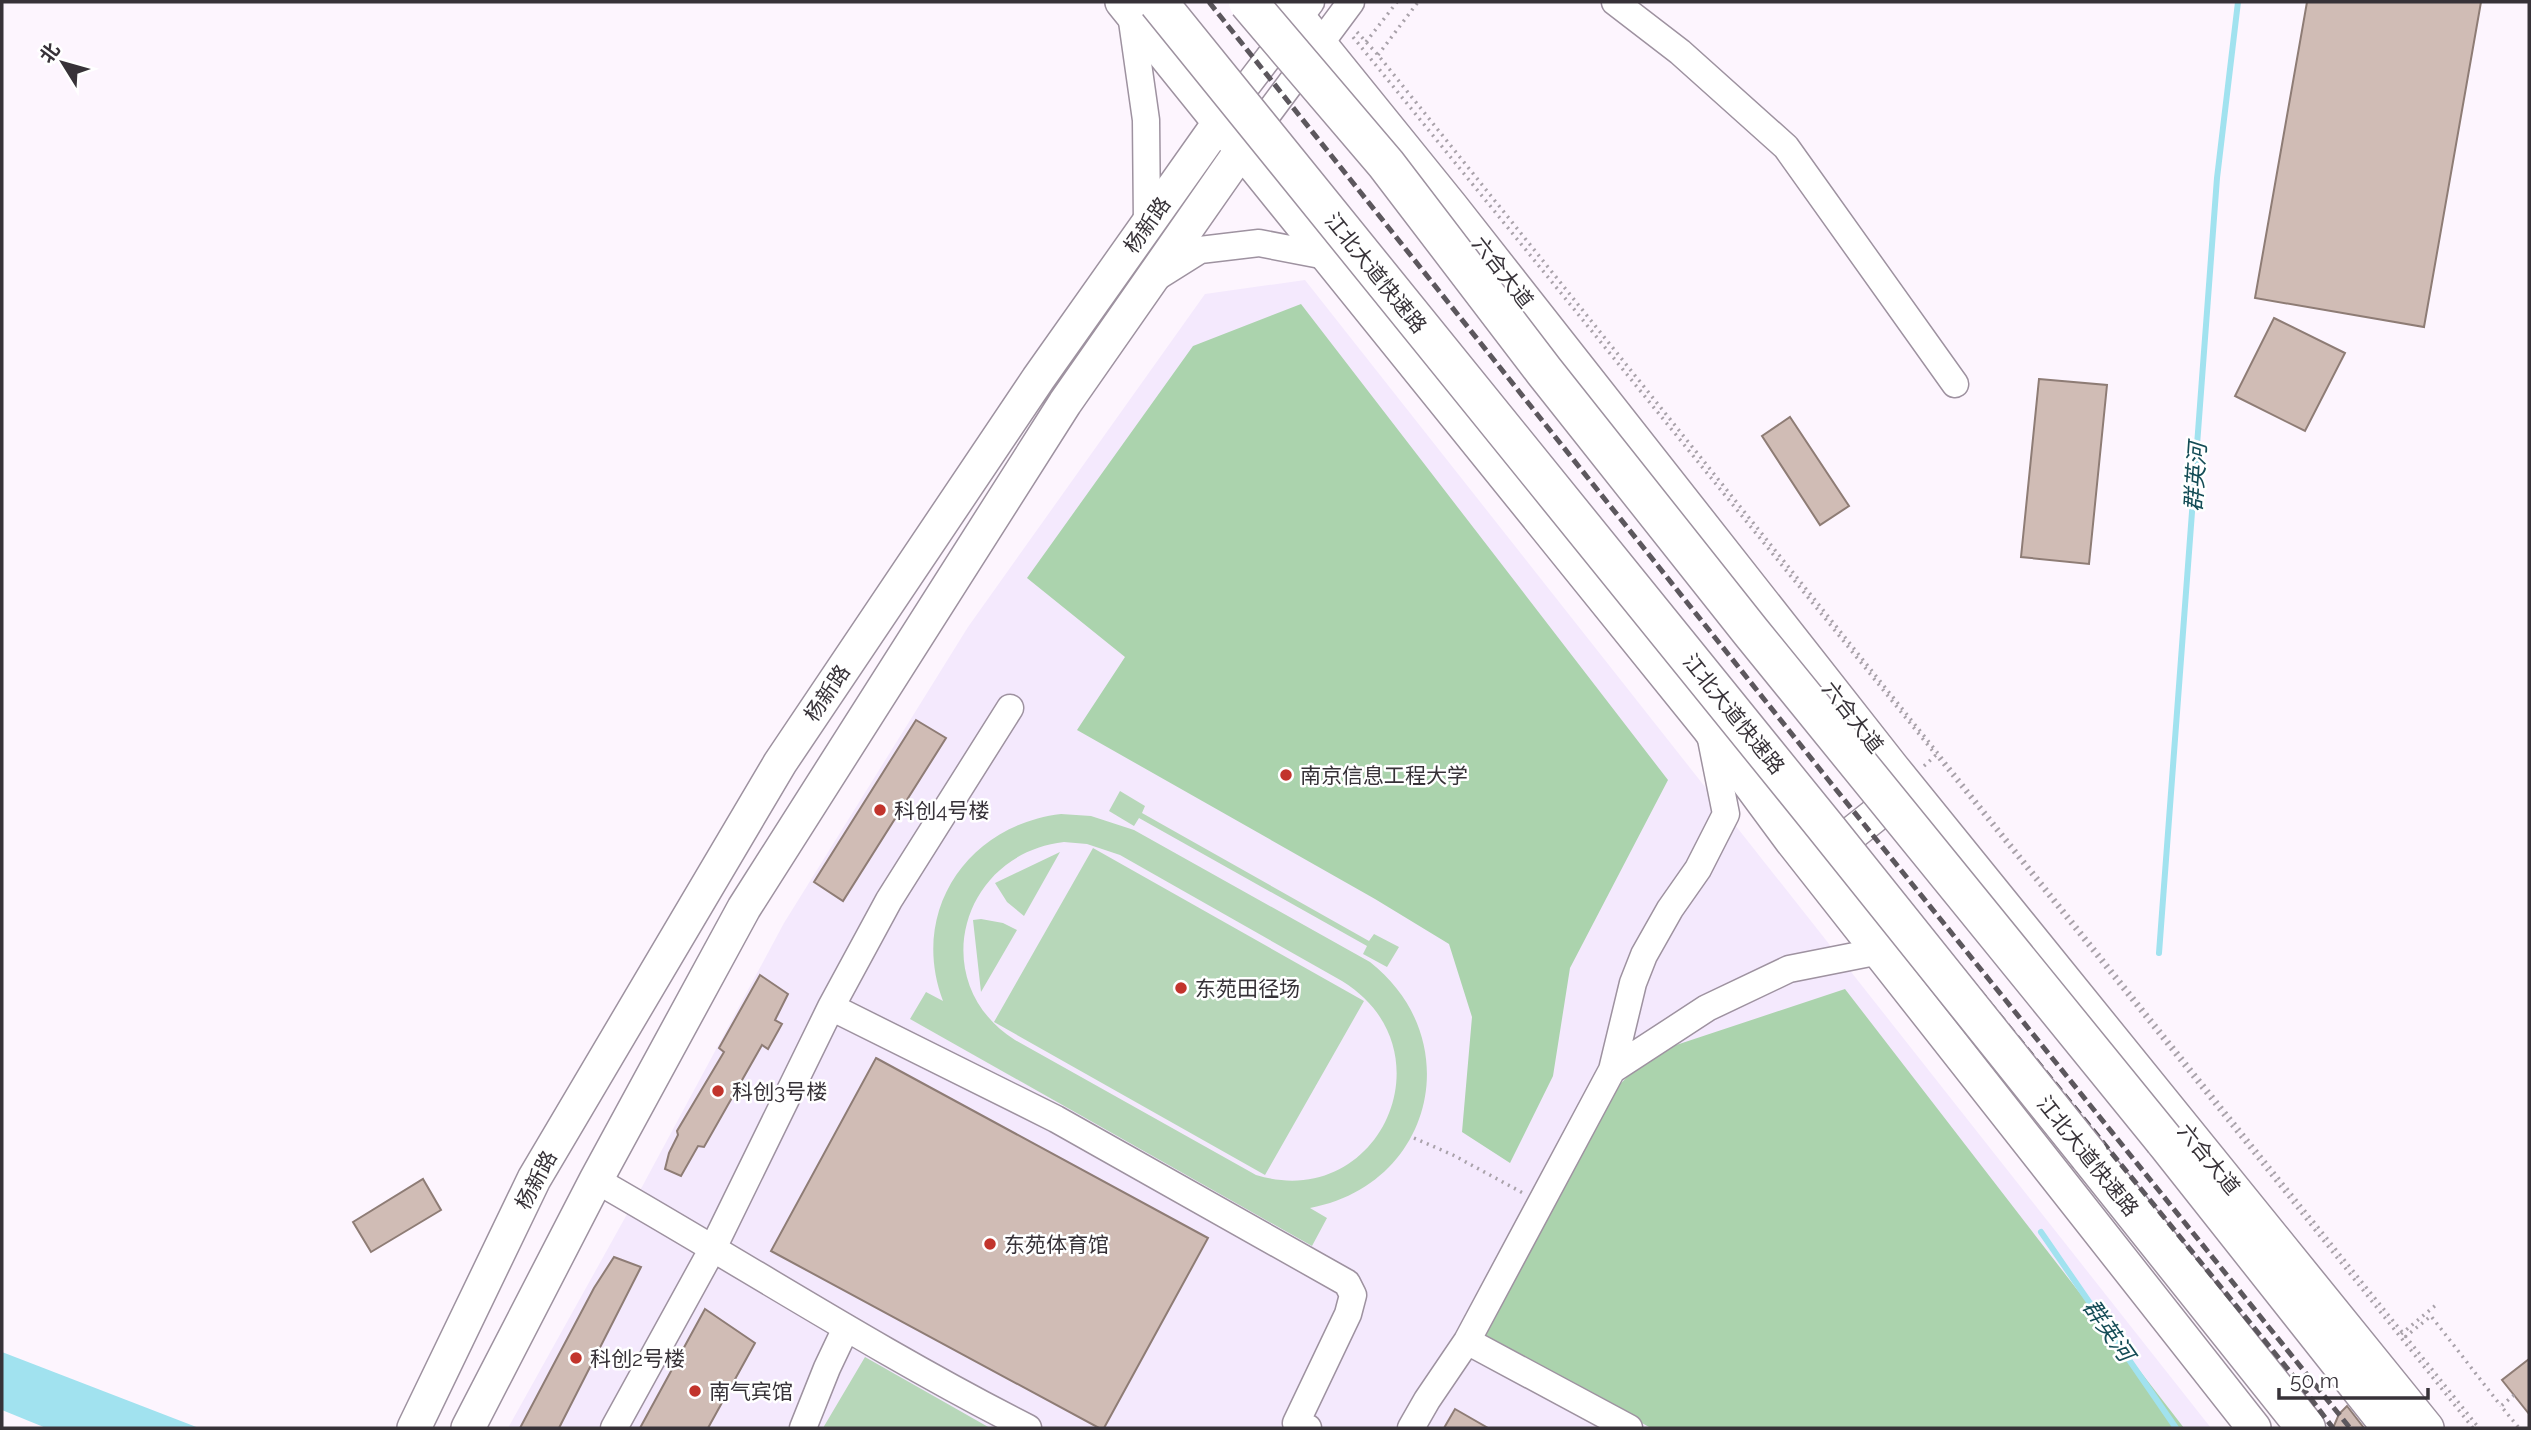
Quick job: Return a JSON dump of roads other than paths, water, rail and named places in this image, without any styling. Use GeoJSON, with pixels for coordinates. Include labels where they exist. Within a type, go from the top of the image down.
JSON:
{"type":"FeatureCollection","features":[{"type":"Feature","properties":{"kind":"highway"},"geometry":{"type":"LineString","coordinates":[[1248,2],[1386,164],[1544,371],[1734,610],[2164,1140],[2392,1428]]}},
{"type":"Feature","properties":{"kind":"highway","name":"江北大道快速路"},"geometry":{"type":"LineString","coordinates":[[1137,6],[1824,825],[2306,1428]]}},
{"type":"Feature","properties":{"kind":"main road"},"geometry":{"type":"LineString","coordinates":[[1137,6],[1219,123],[1709,729],[1829,887],[2254,1428]]}},
{"type":"Feature","properties":{"kind":"main road","name":"六合大道"},"geometry":{"type":"LineString","coordinates":[[1298,7],[1337,21],[1926,808],[2427,1428]]}},
{"type":"Feature","properties":{"kind":"main road","name":"杨新路"},"geometry":{"type":"LineString","coordinates":[[414,1428],[534,1179],[780,763],[1038,379],[1219,123]]}},
{"type":"Feature","properties":{"kind":"main road","name":"杨新路"},"geometry":{"type":"LineString","coordinates":[[468,1428],[596,1180],[744,908],[1065,403],[1241,151]]}},
{"type":"Feature","properties":{"kind":"main road"},"geometry":{"type":"LineString","coordinates":[[1829,887],[1846,839],[1864,824],[1884,808],[1926,808]]}},
{"type":"Feature","properties":{"kind":"street"},"geometry":{"type":"LineString","coordinates":[[1615,2],[1680,52],[1786,148],[1955,384]]}},
{"type":"Feature","properties":{"kind":"street"},"geometry":{"type":"LineString","coordinates":[[1137,6],[1146,120],[1147,224]]}},
{"type":"Feature","properties":{"kind":"street","name":"杨新路"},"geometry":{"type":"LineString","coordinates":[[1219,123],[1298,7]]}},
{"type":"Feature","properties":{"kind":"street","name":"杨新路"},"geometry":{"type":"LineString","coordinates":[[1241,151],[1337,21]]}},
{"type":"Feature","properties":{"kind":"street"},"geometry":{"type":"LineString","coordinates":[[1149,281],[1200,250],[1259,243],[1326,256]]}},
{"type":"Feature","properties":{"kind":"street"},"geometry":{"type":"LineString","coordinates":[[614,1428],[713,1248],[831,1007],[889,900],[1010,708]]}},
{"type":"Feature","properties":{"kind":"street"},"geometry":{"type":"LineString","coordinates":[[1411,1428],[1467,1341],[1612,1070],[1633,983],[1644,955],[1670,909],[1698,869],[1726,814],[1709,729]]}},
{"type":"Feature","properties":{"kind":"street"},"geometry":{"type":"LineString","coordinates":[[1612,1070],[1707,1008],[1789,969],[1880,951]]}},
{"type":"Feature","properties":{"kind":"street"},"geometry":{"type":"LineString","coordinates":[[831,1007],[1056,1119],[1347,1283],[1353,1295],[1348,1314],[1299,1426]]}},
{"type":"Feature","properties":{"kind":"street"},"geometry":{"type":"LineString","coordinates":[[596,1180],[845,1328],[1028,1428]]}},
{"type":"Feature","properties":{"kind":"street"},"geometry":{"type":"LineString","coordinates":[[803,1428],[845,1328]]}},
{"type":"Feature","properties":{"kind":"street"},"geometry":{"type":"LineString","coordinates":[[1467,1341],[1629,1428]]}},
{"type":"Feature","properties":{"kind":"water"},"geometry":{"type":"Polygon","coordinates":[[[2,1352],[199,1428],[46,1428],[2,1410],[2,1352]]]}},
{"type":"Feature","properties":{"kind":"waterway","name":"群英河"},"geometry":{"type":"LineString","coordinates":[[2159,953],[2217,178],[2238,2]]}},
{"type":"Feature","properties":{"kind":"waterway","name":"群英河"},"geometry":{"type":"LineString","coordinates":[[2041,1232],[2176,1428]]}},
{"type":"Feature","properties":{"kind":"railway"},"geometry":{"type":"LineString","coordinates":[[1173,2],[2300,1384],[2333,1428]]}},
{"type":"Feature","properties":{"kind":"railway"},"geometry":{"type":"LineString","coordinates":[[1209,2],[1830,782],[2350,1428]]}},
{"type":"Feature","properties":{"kind":"place","name":"南京信息工程大学"},"geometry":{"type":"Point","coordinates":[1286,775]}},
{"type":"Feature","properties":{"kind":"place","name":"科创4号楼"},"geometry":{"type":"Point","coordinates":[880,810]}},
{"type":"Feature","properties":{"kind":"place","name":"东苑田径场"},"geometry":{"type":"Point","coordinates":[1181,988]}},
{"type":"Feature","properties":{"kind":"place","name":"科创3号楼"},"geometry":{"type":"Point","coordinates":[718,1091]}},
{"type":"Feature","properties":{"kind":"place","name":"东苑体育馆"},"geometry":{"type":"Point","coordinates":[990,1244]}},
{"type":"Feature","properties":{"kind":"place","name":"科创2号楼"},"geometry":{"type":"Point","coordinates":[576,1358]}},
{"type":"Feature","properties":{"kind":"place","name":"南气宾馆"},"geometry":{"type":"Point","coordinates":[695,1391]}}]}
